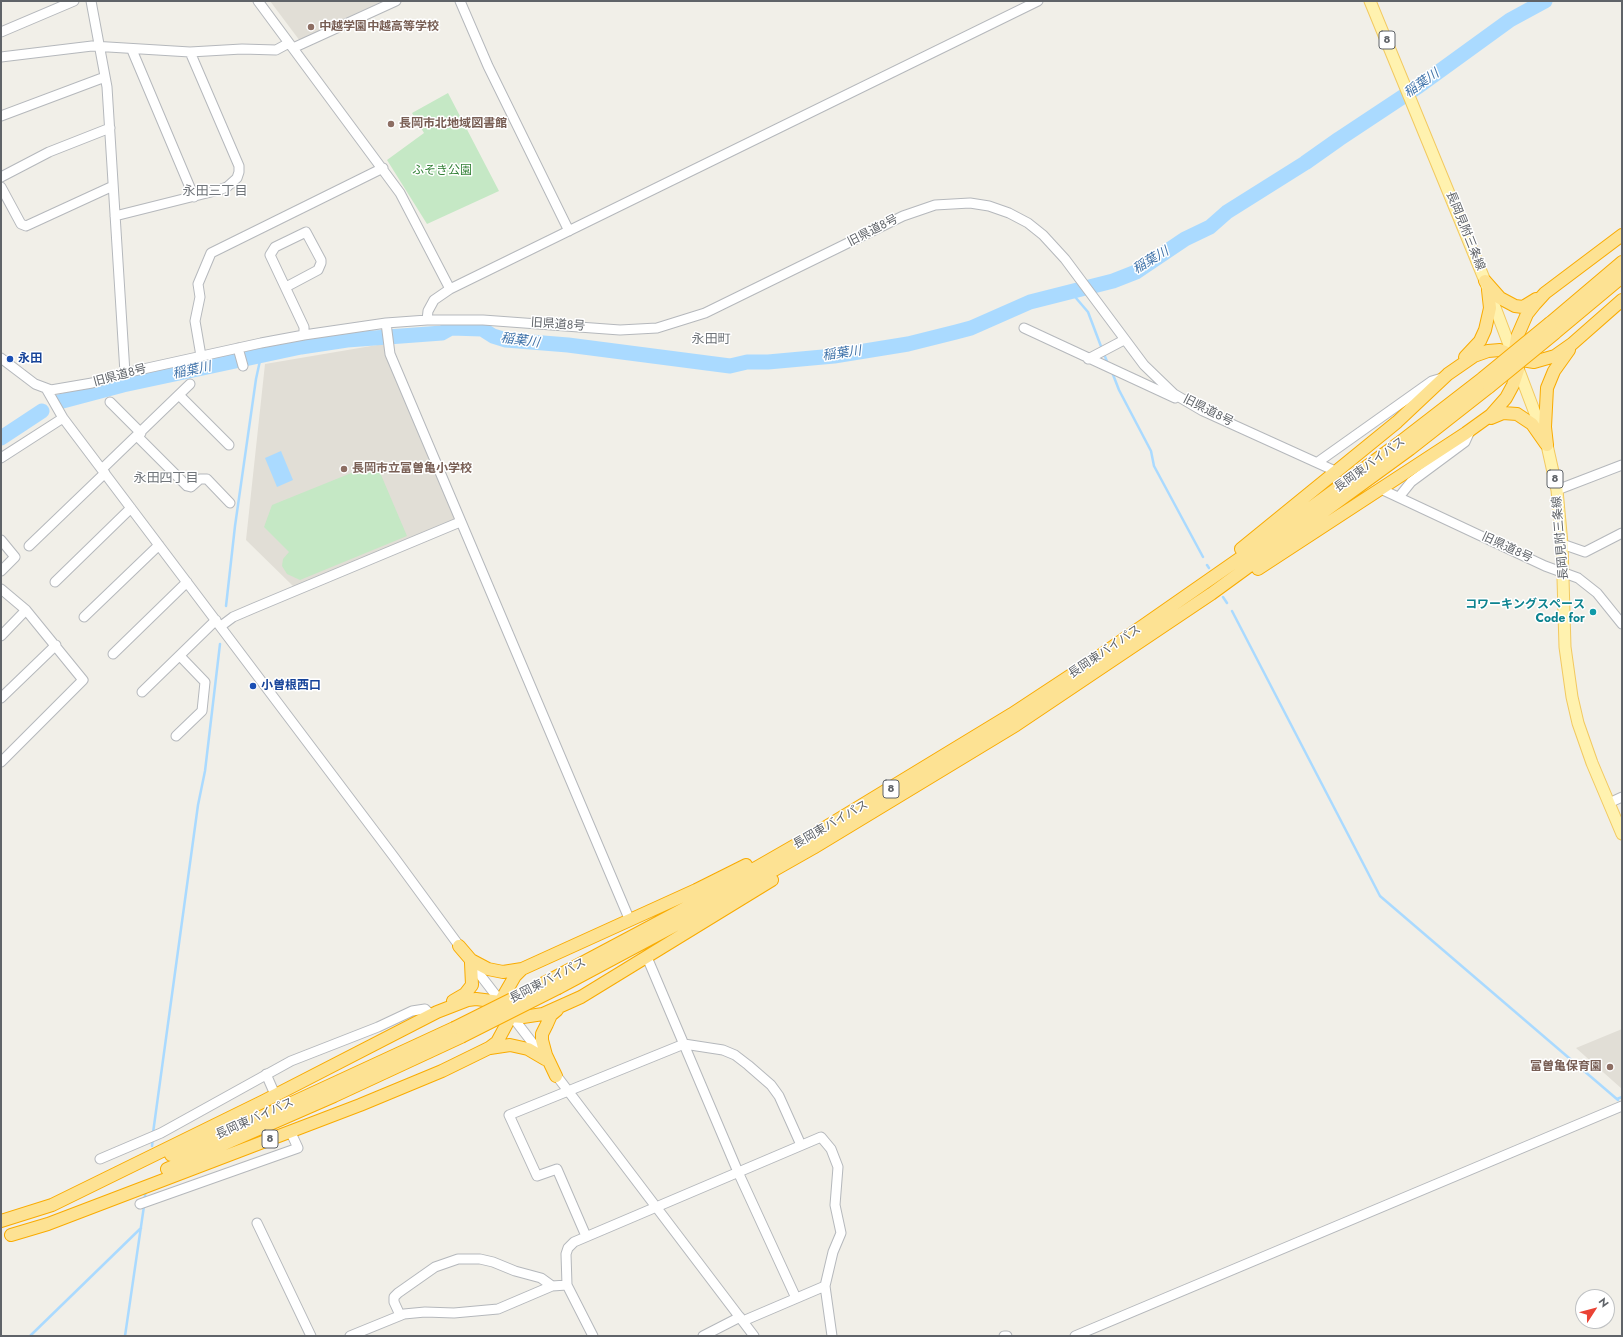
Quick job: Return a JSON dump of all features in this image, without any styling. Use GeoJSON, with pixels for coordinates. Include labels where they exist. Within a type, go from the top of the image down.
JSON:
{"type":"FeatureCollection","features":[{"type":"Feature","properties":{"kind":"highway"},"geometry":{"type":"LineString","coordinates":[[1487,285],[1500,298],[1515,306],[1523,307],[1545,293],[1622,235]]}},
{"type":"Feature","properties":{"kind":"highway","name":"長岡東バイパス"},"geometry":{"type":"LineString","coordinates":[[6,1237],[248,1135],[458,1032],[702,911],[909,791],[1016,725],[1212,594],[1410,450],[1486,383],[1552,328],[1622,262]]}},
{"type":"Feature","properties":{"kind":"highway","name":"長岡東バイパス"},"geometry":{"type":"LineString","coordinates":[[1552,328],[1622,277]]}},
{"type":"Feature","properties":{"kind":"highway"},"geometry":{"type":"LineString","coordinates":[[1216,576],[1236,553],[1397,422],[1474,347],[1485,330],[1490,308],[1487,285]]}},
{"type":"Feature","properties":{"kind":"highway"},"geometry":{"type":"LineString","coordinates":[[1212,594],[1254,572],[1476,426],[1500,407],[1517,375],[1515,357],[1517,337],[1525,319],[1545,293]]}},
{"type":"Feature","properties":{"kind":"highway"},"geometry":{"type":"LineString","coordinates":[[1446,375],[1474,356],[1488,351],[1500,350],[1515,357],[1534,362],[1555,356],[1572,344],[1622,300]]}},
{"type":"Feature","properties":{"kind":"highway"},"geometry":{"type":"LineString","coordinates":[[1547,445],[1545,427],[1547,388],[1554,371],[1572,344]]}},
{"type":"Feature","properties":{"kind":"highway","name":"長岡東バイパス"},"geometry":{"type":"LineString","coordinates":[[555,984],[927,767],[1094,660],[1216,576],[1486,383]]}},
{"type":"Feature","properties":{"kind":"highway"},"geometry":{"type":"LineString","coordinates":[[1476,426],[1503,414],[1517,414],[1532,424],[1547,445]]}},
{"type":"Feature","properties":{"kind":"highway","name":"8"},"geometry":{"type":"LineString","coordinates":[[1,1222],[52,1205],[264,1101],[434,1013],[468,1000],[476,999],[500,1002],[515,976],[522,969],[696,890],[778,849],[846,809],[927,767]]}},
{"type":"Feature","properties":{"kind":"highway","name":"8"},"geometry":{"type":"LineString","coordinates":[[6,1237],[48,1224],[360,1105],[442,1071],[489,1048],[501,1037],[511,1016],[532,1016],[558,1009],[604,985],[778,877],[909,791]]}},
{"type":"Feature","properties":{"kind":"highway"},"geometry":{"type":"LineString","coordinates":[[459,946],[471,960],[488,969],[503,972],[522,969]]}},
{"type":"Feature","properties":{"kind":"highway"},"geometry":{"type":"LineString","coordinates":[[434,1013],[469,990],[472,978],[471,963]]}},
{"type":"Feature","properties":{"kind":"highway"},"geometry":{"type":"LineString","coordinates":[[556,1076],[543,1047],[542,1034],[551,1015],[558,1009]]}},
{"type":"Feature","properties":{"kind":"highway","name":"長岡東バイパス"},"geometry":{"type":"LineString","coordinates":[[1,1228],[458,1032]]}},
{"type":"Feature","properties":{"kind":"highway"},"geometry":{"type":"LineString","coordinates":[[489,1048],[510,1045],[528,1049],[545,1059]]}},
{"type":"Feature","properties":{"kind":"main road","name":"長岡見附三条線"},"geometry":{"type":"LineString","coordinates":[[1370,1],[1428,137],[1515,357],[1547,445],[1557,490],[1564,574],[1565,648],[1572,697],[1578,723],[1592,763],[1622,834]]}},
{"type":"Feature","properties":{"kind":"street"},"geometry":{"type":"LineString","coordinates":[[1,32],[74,1]]}},
{"type":"Feature","properties":{"kind":"street"},"geometry":{"type":"LineString","coordinates":[[91,1],[105,77],[110,128],[125,373]]}},
{"type":"Feature","properties":{"kind":"street"},"geometry":{"type":"LineString","coordinates":[[258,1],[383,168],[413,216],[450,289]]}},
{"type":"Feature","properties":{"kind":"street"},"geometry":{"type":"LineString","coordinates":[[1,57],[100,47],[132,50],[190,52],[242,49],[276,50],[396,1]]}},
{"type":"Feature","properties":{"kind":"street"},"geometry":{"type":"LineString","coordinates":[[460,1],[488,66],[569,231]]}},
{"type":"Feature","properties":{"kind":"street"},"geometry":{"type":"LineString","coordinates":[[427,320],[428,311],[434,300],[450,289],[1038,1]]}},
{"type":"Feature","properties":{"kind":"street"},"geometry":{"type":"LineString","coordinates":[[132,50],[194,197]]}},
{"type":"Feature","properties":{"kind":"street"},"geometry":{"type":"LineString","coordinates":[[115,216],[194,197],[227,187],[237,178],[239,166],[190,52]]}},
{"type":"Feature","properties":{"kind":"street"},"geometry":{"type":"LineString","coordinates":[[1,116],[105,77]]}},
{"type":"Feature","properties":{"kind":"street"},"geometry":{"type":"LineString","coordinates":[[1,177],[49,152],[110,128]]}},
{"type":"Feature","properties":{"kind":"street"},"geometry":{"type":"LineString","coordinates":[[201,356],[195,322],[200,297],[198,284],[211,252],[383,168]]}},
{"type":"Feature","properties":{"kind":"street"},"geometry":{"type":"LineString","coordinates":[[1,187],[21,224],[26,226],[113,186]]}},
{"type":"Feature","properties":{"kind":"street","name":"旧県道8号"},"geometry":{"type":"LineString","coordinates":[[47,390],[92,384],[125,373],[304,335],[386,323],[427,320],[483,320],[620,330],[657,328],[691,318],[728,302],[903,216],[935,205],[961,203],[999,209],[1024,220],[1043,235],[1078,277],[1124,340],[1159,381],[1174,394],[1203,411],[1333,470]]}},
{"type":"Feature","properties":{"kind":"street"},"geometry":{"type":"LineString","coordinates":[[286,287],[318,270],[321,263],[321,260],[306,232],[275,246],[271,252],[272,259],[304,327],[304,335]]}},
{"type":"Feature","properties":{"kind":"street"},"geometry":{"type":"LineString","coordinates":[[386,323],[390,354],[628,916]]}},
{"type":"Feature","properties":{"kind":"street"},"geometry":{"type":"LineString","coordinates":[[1024,328],[1088,359],[1203,411]]}},
{"type":"Feature","properties":{"kind":"street"},"geometry":{"type":"LineString","coordinates":[[1088,359],[1124,340]]}},
{"type":"Feature","properties":{"kind":"street"},"geometry":{"type":"LineString","coordinates":[[239,350],[242,366]]}},
{"type":"Feature","properties":{"kind":"street"},"geometry":{"type":"LineString","coordinates":[[1,358],[35,384],[47,390],[63,418],[132,508],[500,1002],[545,1059],[556,1076],[655,1208],[754,1336]]}},
{"type":"Feature","properties":{"kind":"street"},"geometry":{"type":"LineString","coordinates":[[1318,462],[1432,381],[1446,375]]}},
{"type":"Feature","properties":{"kind":"street"},"geometry":{"type":"LineString","coordinates":[[29,546],[190,384]]}},
{"type":"Feature","properties":{"kind":"street"},"geometry":{"type":"LineString","coordinates":[[179,395],[229,445]]}},
{"type":"Feature","properties":{"kind":"street"},"geometry":{"type":"LineString","coordinates":[[110,402],[187,486],[191,487],[204,478],[230,503]]}},
{"type":"Feature","properties":{"kind":"street"},"geometry":{"type":"LineString","coordinates":[[1,458],[63,418]]}},
{"type":"Feature","properties":{"kind":"street"},"geometry":{"type":"LineString","coordinates":[[1398,497],[1411,482],[1465,442],[1476,426]]}},
{"type":"Feature","properties":{"kind":"street"},"geometry":{"type":"LineString","coordinates":[[1557,490],[1622,465]]}},
{"type":"Feature","properties":{"kind":"street","name":"旧県道8号"},"geometry":{"type":"LineString","coordinates":[[1385,491],[1564,574],[1578,578],[1592,588],[1622,624]]}},
{"type":"Feature","properties":{"kind":"street"},"geometry":{"type":"LineString","coordinates":[[55,582],[132,508]]}},
{"type":"Feature","properties":{"kind":"street"},"geometry":{"type":"LineString","coordinates":[[142,692],[218,623],[460,522]]}},
{"type":"Feature","properties":{"kind":"street"},"geometry":{"type":"LineString","coordinates":[[1562,544],[1585,552],[1622,533]]}},
{"type":"Feature","properties":{"kind":"street"},"geometry":{"type":"LineString","coordinates":[[1,540],[15,557],[1,571]]}},
{"type":"Feature","properties":{"kind":"street"},"geometry":{"type":"LineString","coordinates":[[84,617],[159,545]]}},
{"type":"Feature","properties":{"kind":"street"},"geometry":{"type":"LineString","coordinates":[[113,654],[187,582]]}},
{"type":"Feature","properties":{"kind":"street"},"geometry":{"type":"LineString","coordinates":[[1,589],[26,610],[83,680],[1,762]]}},
{"type":"Feature","properties":{"kind":"street"},"geometry":{"type":"LineString","coordinates":[[1,636],[26,610]]}},
{"type":"Feature","properties":{"kind":"street"},"geometry":{"type":"LineString","coordinates":[[1,698],[56,645]]}},
{"type":"Feature","properties":{"kind":"street"},"geometry":{"type":"LineString","coordinates":[[176,736],[202,711],[205,682],[180,656]]}},
{"type":"Feature","properties":{"kind":"street"},"geometry":{"type":"LineString","coordinates":[[1609,803],[1622,797]]}},
{"type":"Feature","properties":{"kind":"street"},"geometry":{"type":"LineString","coordinates":[[649,962],[738,1172],[796,1298]]}},
{"type":"Feature","properties":{"kind":"street"},"geometry":{"type":"LineString","coordinates":[[100,1159],[152,1137],[266,1074],[412,1011],[425,1009],[434,1013]]}},
{"type":"Feature","properties":{"kind":"street"},"geometry":{"type":"LineString","coordinates":[[586,1236],[557,1170],[538,1176],[510,1115],[684,1044],[723,1050],[735,1055],[748,1065],[771,1086],[779,1096],[801,1145]]}},
{"type":"Feature","properties":{"kind":"street"},"geometry":{"type":"LineString","coordinates":[[266,1074],[273,1090]]}},
{"type":"Feature","properties":{"kind":"street"},"geometry":{"type":"LineString","coordinates":[[1075,1336],[1622,1106]]}},
{"type":"Feature","properties":{"kind":"street"},"geometry":{"type":"LineString","coordinates":[[140,1204],[298,1148],[292,1135]]}},
{"type":"Feature","properties":{"kind":"street"},"geometry":{"type":"LineString","coordinates":[[592,1336],[567,1285],[566,1254],[568,1248],[574,1242],[821,1137],[831,1149],[838,1168],[835,1205],[842,1233],[833,1252],[825,1286],[832,1336]]}},
{"type":"Feature","properties":{"kind":"street"},"geometry":{"type":"LineString","coordinates":[[257,1223],[311,1336]]}},
{"type":"Feature","properties":{"kind":"street"},"geometry":{"type":"LineString","coordinates":[[400,1315],[394,1302],[394,1297],[398,1293],[436,1267],[458,1259],[480,1259],[493,1262],[515,1271],[540,1278],[552,1286]]}},
{"type":"Feature","properties":{"kind":"street"},"geometry":{"type":"LineString","coordinates":[[350,1336],[400,1315],[425,1312],[454,1313],[498,1309],[552,1286],[567,1285]]}},
{"type":"Feature","properties":{"kind":"street"},"geometry":{"type":"LineString","coordinates":[[703,1336],[825,1286]]}},
{"type":"Feature","properties":{"kind":"shaded area","name":"中越学園中越高等学校"},"geometry":{"type":"Polygon","coordinates":[[[270,1],[389,1],[300,41],[270,1]]]}},
{"type":"Feature","properties":{"kind":"shaded area","name":"長岡市立富曽亀小学校"},"geometry":{"type":"Polygon","coordinates":[[[383,344],[455,518],[454,520],[294,587],[246,540],[265,364],[383,344]]]}},
{"type":"Feature","properties":{"kind":"shaded area","name":"富曽亀保育園"},"geometry":{"type":"Polygon","coordinates":[[[1622,1029],[1622,1089],[1576,1048],[1622,1029]]]}},
{"type":"Feature","properties":{"kind":"green space","name":"ふそき公園"},"geometry":{"type":"Polygon","coordinates":[[[448,93],[499,191],[427,224],[387,160],[424,133],[412,113],[448,93]]]}},
{"type":"Feature","properties":{"kind":"green space"},"geometry":{"type":"Polygon","coordinates":[[[376,463],[407,536],[300,580],[287,574],[282,566],[283,559],[289,552],[264,527],[272,505],[376,463]]]}},
{"type":"Feature","properties":{"kind":"water"},"geometry":{"type":"Polygon","coordinates":[[[281,451],[293,480],[277,487],[265,458],[281,451]]]}},
{"type":"Feature","properties":{"kind":"waterway","name":"稲葉川"},"geometry":{"type":"LineString","coordinates":[[59,402],[123,385],[301,347],[347,340],[442,333],[451,328],[482,329],[493,336],[506,340],[568,345],[730,366],[747,362],[768,362],[834,356],[908,344],[971,328],[1030,302],[1113,281],[1136,272],[1185,239],[1210,227],[1227,212],[1305,163],[1419,86],[1510,20],[1545,1]]}},
{"type":"Feature","properties":{"kind":"waterway"},"geometry":{"type":"LineString","coordinates":[[1070,291],[1088,312],[1102,349]]}},
{"type":"Feature","properties":{"kind":"waterway"},"geometry":{"type":"LineString","coordinates":[[1104,354],[1108,364]]}},
{"type":"Feature","properties":{"kind":"waterway"},"geometry":{"type":"LineString","coordinates":[[226,606],[235,526],[256,379],[261,356]]}},
{"type":"Feature","properties":{"kind":"waterway"},"geometry":{"type":"LineString","coordinates":[[1112,372],[1119,390],[1151,451],[1154,466],[1203,557]]}},
{"type":"Feature","properties":{"kind":"waterway","name":"稲葉川"},"geometry":{"type":"LineString","coordinates":[[1,438],[42,411]]}},
{"type":"Feature","properties":{"kind":"waterway"},"geometry":{"type":"LineString","coordinates":[[1223,597],[1227,603]]}},
{"type":"Feature","properties":{"kind":"waterway"},"geometry":{"type":"LineString","coordinates":[[1232,611],[1380,896],[1618,1100]]}},
{"type":"Feature","properties":{"kind":"waterway"},"geometry":{"type":"LineString","coordinates":[[153,1133],[198,805],[205,771],[220,644]]}},
{"type":"Feature","properties":{"kind":"waterway"},"geometry":{"type":"LineString","coordinates":[[1617,1099],[1622,1097]]}},
{"type":"Feature","properties":{"kind":"waterway"},"geometry":{"type":"LineString","coordinates":[[152,1146],[153,1138]]}},
{"type":"Feature","properties":{"kind":"waterway"},"geometry":{"type":"LineString","coordinates":[[144,1201],[146,1190]]}},
{"type":"Feature","properties":{"kind":"waterway"},"geometry":{"type":"LineString","coordinates":[[125,1336],[144,1206]]}},
{"type":"Feature","properties":{"kind":"waterway"},"geometry":{"type":"LineString","coordinates":[[30,1336],[141,1228]]}},
{"type":"Feature","properties":{"kind":"place","name":"中越学園中越高等学校"},"geometry":{"type":"Point","coordinates":[311,27]}},
{"type":"Feature","properties":{"kind":"place","name":"長岡市北地域図書館"},"geometry":{"type":"Point","coordinates":[391,124]}},
{"type":"Feature","properties":{"kind":"place","name":"永田"},"geometry":{"type":"Point","coordinates":[10,359]}},
{"type":"Feature","properties":{"kind":"place","name":"長岡市立富曽亀小学校"},"geometry":{"type":"Point","coordinates":[344,469]}},
{"type":"Feature","properties":{"kind":"place","name":"コワーキングスペース Code for"},"geometry":{"type":"Point","coordinates":[1593,612]}},
{"type":"Feature","properties":{"kind":"place","name":"小曽根西口"},"geometry":{"type":"Point","coordinates":[253,686]}},
{"type":"Feature","properties":{"kind":"place","name":"富曽亀保育園"},"geometry":{"type":"Point","coordinates":[1610,1067]}},
{"type":"Feature","properties":{"kind":"district","name":"永田三丁目"},"geometry":{"type":"Point","coordinates":[215,192]}},
{"type":"Feature","properties":{"kind":"district","name":"永田町"},"geometry":{"type":"Point","coordinates":[711,340]}},
{"type":"Feature","properties":{"kind":"district","name":"永田四丁目"},"geometry":{"type":"Point","coordinates":[166,479]}}]}
